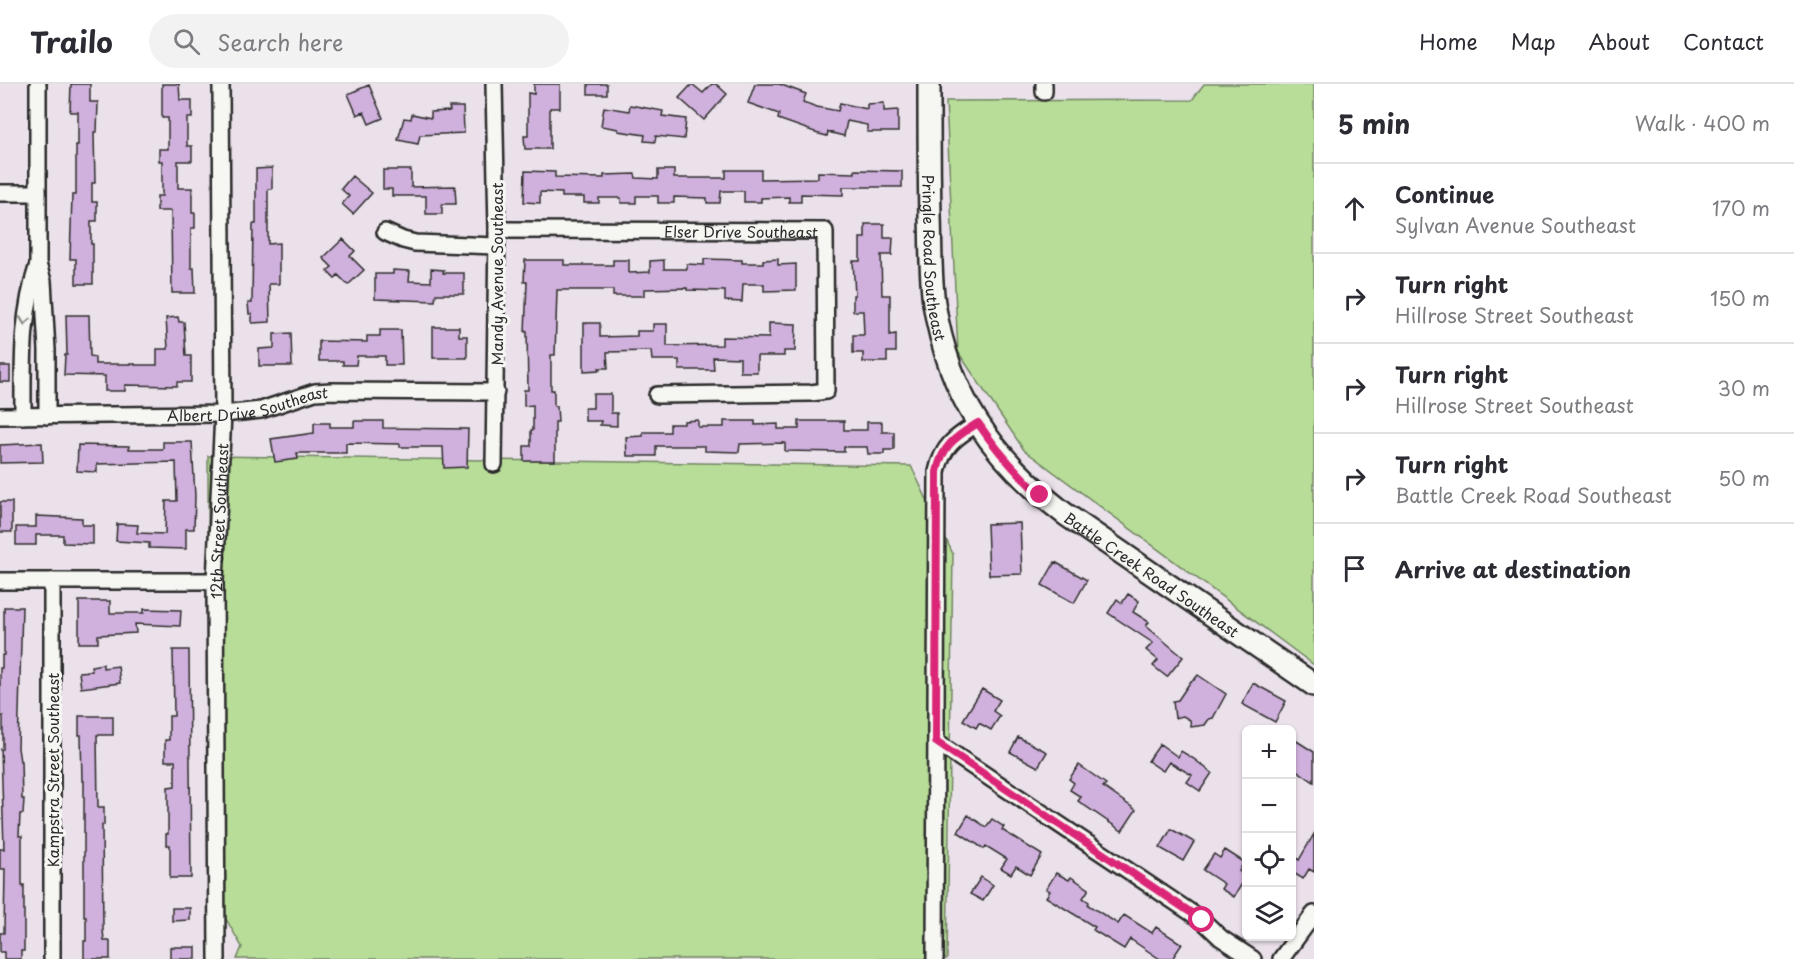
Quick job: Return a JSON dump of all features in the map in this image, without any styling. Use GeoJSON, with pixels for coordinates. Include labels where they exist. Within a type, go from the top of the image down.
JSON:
{"type":"FeatureCollection","features":[{"type":"Feature","properties":{"kind":"main road","name":"Pringle Road Southeast"},"geometry":{"type":"LineString","coordinates":[[929,84],[931,269],[934,301],[943,344],[953,376],[978,423]]}},
{"type":"Feature","properties":{"kind":"main road","name":"Battle Creek Road Southeast"},"geometry":{"type":"LineString","coordinates":[[978,423],[995,448],[1040,495],[1314,685]]}},
{"type":"Feature","properties":{"kind":"street"},"geometry":{"type":"LineString","coordinates":[[38,84],[38,264],[43,281],[47,350],[47,416]]}},
{"type":"Feature","properties":{"kind":"street","name":"12th Street Southeast"},"geometry":{"type":"LineString","coordinates":[[218,959],[215,581],[223,414],[221,84]]}},
{"type":"Feature","properties":{"kind":"street","name":"Mandy Avenue Southeast"},"geometry":{"type":"LineString","coordinates":[[494,84],[497,238],[494,464]]}},
{"type":"Feature","properties":{"kind":"street"},"geometry":{"type":"LineString","coordinates":[[0,193],[38,193]]}},
{"type":"Feature","properties":{"kind":"street","name":"Elser Drive Southeast"},"geometry":{"type":"LineString","coordinates":[[497,238],[825,231],[826,391],[657,395]]}},
{"type":"Feature","properties":{"kind":"street"},"geometry":{"type":"LineString","coordinates":[[386,232],[415,243],[497,238]]}},
{"type":"Feature","properties":{"kind":"street"},"geometry":{"type":"LineString","coordinates":[[23,416],[23,336],[31,284],[38,264]]}},
{"type":"Feature","properties":{"kind":"street","name":"Albert Drive Southeast"},"geometry":{"type":"LineString","coordinates":[[0,416],[223,414],[261,410],[315,392],[496,392]]}},
{"type":"Feature","properties":{"kind":"street"},"geometry":{"type":"LineString","coordinates":[[935,959],[937,472],[939,460],[949,444],[978,423]]}},
{"type":"Feature","properties":{"kind":"street"},"geometry":{"type":"LineString","coordinates":[[0,581],[215,581]]}},
{"type":"Feature","properties":{"kind":"street","name":"Kampstra Street Southeast"},"geometry":{"type":"LineString","coordinates":[[52,581],[52,959]]}},
{"type":"Feature","properties":{"kind":"street"},"geometry":{"type":"LineString","coordinates":[[936,742],[1202,920],[1221,938],[1253,959]]}},
{"type":"Feature","properties":{"kind":"street"},"geometry":{"type":"LineString","coordinates":[[1281,959],[1314,914]]}},
{"type":"Feature","properties":{"kind":"green space"},"geometry":{"type":"Polygon","coordinates":[[[1204,84],[1314,84],[1314,665],[1024,450],[958,352],[946,101],[1192,100],[1204,84]]]}},
{"type":"Feature","properties":{"kind":"green space"},"geometry":{"type":"Polygon","coordinates":[[[208,456],[911,466],[953,554],[947,959],[237,959],[242,947],[209,889],[208,456]]]}},
{"type":"Feature","properties":{"kind":"building"},"geometry":{"type":"Polygon","coordinates":[[[71,84],[90,84],[90,102],[98,102],[97,132],[94,132],[95,183],[92,183],[92,202],[97,202],[97,221],[91,221],[93,284],[76,284],[76,259],[70,259],[72,195],[76,195],[76,145],[78,145],[78,112],[70,112],[71,84]]]}},
{"type":"Feature","properties":{"kind":"building"},"geometry":{"type":"Polygon","coordinates":[[[162,84],[179,84],[180,100],[192,100],[192,118],[187,118],[187,146],[192,146],[192,161],[178,161],[178,188],[192,188],[192,213],[195,213],[195,228],[191,228],[191,268],[194,268],[195,293],[172,293],[171,211],[157,211],[157,196],[162,196],[162,161],[159,161],[159,149],[168,149],[168,118],[162,118],[162,84]]]}},
{"type":"Feature","properties":{"kind":"building"},"geometry":{"type":"Polygon","coordinates":[[[534,84],[560,84],[560,108],[550,108],[550,149],[525,149],[524,136],[528,136],[528,93],[534,94],[534,84]]]}},
{"type":"Feature","properties":{"kind":"building"},"geometry":{"type":"Polygon","coordinates":[[[588,84],[607,84],[607,94],[588,94],[588,84]]]}},
{"type":"Feature","properties":{"kind":"building"},"geometry":{"type":"Polygon","coordinates":[[[692,84],[703,93],[712,84],[716,84],[727,94],[704,120],[679,98],[692,84]]]}},
{"type":"Feature","properties":{"kind":"building"},"geometry":{"type":"Polygon","coordinates":[[[755,84],[779,84],[806,94],[803,102],[838,111],[840,103],[867,109],[867,104],[884,103],[884,111],[898,110],[898,132],[867,132],[867,125],[847,121],[844,136],[828,132],[827,136],[815,133],[778,119],[779,114],[748,103],[755,84]]]}},
{"type":"Feature","properties":{"kind":"building"},"geometry":{"type":"Polygon","coordinates":[[[369,85],[383,118],[369,124],[364,112],[357,115],[348,94],[369,85]]]}},
{"type":"Feature","properties":{"kind":"building"},"geometry":{"type":"Polygon","coordinates":[[[630,105],[663,111],[662,116],[686,119],[684,139],[656,136],[655,142],[644,141],[645,135],[601,126],[604,107],[629,111],[630,105]]]}},
{"type":"Feature","properties":{"kind":"building"},"geometry":{"type":"Polygon","coordinates":[[[449,107],[463,107],[464,133],[420,135],[418,144],[398,140],[404,118],[411,119],[412,114],[431,118],[431,112],[450,111],[449,107]]]}},
{"type":"Feature","properties":{"kind":"building"},"geometry":{"type":"Polygon","coordinates":[[[272,168],[272,189],[268,189],[268,244],[279,243],[279,284],[269,284],[270,322],[252,323],[248,303],[252,303],[256,169],[272,168]]]}},
{"type":"Feature","properties":{"kind":"building"},"geometry":{"type":"Polygon","coordinates":[[[383,170],[411,170],[411,187],[455,186],[456,204],[442,204],[442,214],[426,214],[426,196],[392,196],[392,189],[383,189],[383,170]]]}},
{"type":"Feature","properties":{"kind":"building"},"geometry":{"type":"Polygon","coordinates":[[[658,170],[674,170],[674,178],[726,178],[726,170],[761,170],[761,179],[818,178],[818,172],[902,171],[902,187],[843,187],[843,195],[801,194],[801,202],[789,202],[789,197],[761,198],[761,202],[744,202],[744,191],[721,191],[720,203],[707,203],[707,198],[674,197],[674,203],[658,203],[658,196],[636,196],[636,203],[621,203],[621,198],[599,198],[599,203],[584,203],[584,197],[562,197],[562,193],[540,192],[540,203],[524,202],[525,171],[555,172],[555,177],[604,178],[604,175],[635,174],[636,178],[658,179],[658,170]]]}},
{"type":"Feature","properties":{"kind":"building"},"geometry":{"type":"Polygon","coordinates":[[[352,176],[372,193],[353,214],[342,204],[349,196],[341,189],[352,176]]]}},
{"type":"Feature","properties":{"kind":"building"},"geometry":{"type":"Polygon","coordinates":[[[865,224],[884,224],[884,238],[893,238],[892,255],[881,255],[882,295],[890,295],[890,335],[896,334],[896,352],[887,352],[887,362],[863,362],[863,353],[853,353],[853,335],[864,335],[863,311],[853,311],[853,295],[855,295],[853,261],[860,261],[860,238],[865,238],[865,224]]]}},
{"type":"Feature","properties":{"kind":"building"},"geometry":{"type":"Polygon","coordinates":[[[343,239],[355,251],[350,256],[364,270],[348,285],[338,275],[335,279],[327,271],[332,267],[323,258],[343,239]]]}},
{"type":"Feature","properties":{"kind":"building"},"geometry":{"type":"Polygon","coordinates":[[[704,259],[763,263],[763,260],[778,259],[778,265],[796,264],[796,290],[764,291],[764,284],[743,284],[742,302],[725,301],[725,291],[687,290],[687,288],[644,289],[644,296],[613,296],[613,290],[557,290],[555,355],[551,355],[551,390],[554,390],[554,406],[557,406],[558,422],[555,422],[555,461],[524,461],[524,446],[531,446],[531,430],[533,430],[533,405],[524,406],[524,390],[528,390],[525,260],[564,260],[564,265],[613,265],[613,260],[629,260],[629,273],[650,272],[650,261],[664,260],[664,269],[687,269],[687,264],[704,265],[704,259]]]}},
{"type":"Feature","properties":{"kind":"building"},"geometry":{"type":"Polygon","coordinates":[[[431,269],[444,270],[443,273],[464,273],[464,294],[436,294],[435,301],[375,299],[375,274],[393,274],[393,270],[410,271],[409,281],[431,282],[431,269]]]}},
{"type":"Feature","properties":{"kind":"building"},"geometry":{"type":"Polygon","coordinates":[[[66,315],[89,315],[90,356],[95,357],[95,364],[135,365],[157,365],[157,349],[168,349],[166,318],[178,317],[179,322],[184,322],[186,356],[191,356],[191,382],[177,382],[177,386],[125,385],[125,391],[105,391],[105,376],[64,375],[65,355],[67,355],[66,315]]]}},
{"type":"Feature","properties":{"kind":"building"},"geometry":{"type":"Polygon","coordinates":[[[584,323],[600,323],[600,337],[637,336],[637,331],[653,331],[653,324],[667,324],[667,346],[722,345],[722,337],[769,338],[769,323],[796,324],[795,351],[784,351],[784,356],[757,356],[757,372],[740,372],[740,358],[713,357],[714,370],[679,370],[679,360],[652,360],[651,351],[607,352],[608,368],[584,371],[584,323]]]}},
{"type":"Feature","properties":{"kind":"building"},"geometry":{"type":"Polygon","coordinates":[[[433,327],[459,327],[459,336],[467,336],[467,358],[433,358],[433,327]]]}},
{"type":"Feature","properties":{"kind":"building"},"geometry":{"type":"Polygon","coordinates":[[[380,330],[401,330],[402,365],[385,365],[385,356],[357,356],[356,365],[343,365],[343,361],[319,361],[319,341],[367,342],[367,336],[380,336],[380,330]]]}},
{"type":"Feature","properties":{"kind":"building"},"geometry":{"type":"Polygon","coordinates":[[[291,333],[292,366],[259,366],[259,349],[274,348],[274,334],[291,333]]]}},
{"type":"Feature","properties":{"kind":"building"},"geometry":{"type":"Polygon","coordinates":[[[0,366],[10,366],[10,382],[0,382],[0,366]]]}},
{"type":"Feature","properties":{"kind":"building"},"geometry":{"type":"Polygon","coordinates":[[[593,394],[611,394],[611,413],[617,413],[617,426],[600,425],[601,421],[585,421],[585,408],[593,408],[593,394]]]}},
{"type":"Feature","properties":{"kind":"building"},"geometry":{"type":"Polygon","coordinates":[[[698,420],[698,427],[724,427],[724,421],[755,421],[755,425],[778,424],[778,429],[799,429],[799,421],[844,421],[844,430],[867,430],[867,422],[882,422],[882,432],[894,432],[894,450],[884,450],[884,454],[868,454],[867,447],[844,447],[844,452],[785,451],[785,443],[740,444],[739,452],[705,451],[705,446],[656,446],[656,456],[627,456],[626,437],[643,436],[643,432],[670,432],[670,424],[684,424],[684,421],[698,420]]]}},
{"type":"Feature","properties":{"kind":"building"},"geometry":{"type":"Polygon","coordinates":[[[354,421],[383,421],[383,428],[468,429],[467,467],[444,468],[443,447],[400,447],[400,444],[346,443],[346,453],[297,453],[298,459],[275,462],[271,439],[314,433],[314,423],[330,423],[330,427],[354,427],[354,421]]]}},
{"type":"Feature","properties":{"kind":"building"},"geometry":{"type":"Polygon","coordinates":[[[163,442],[192,442],[194,529],[186,529],[186,549],[149,548],[149,543],[116,541],[117,524],[138,525],[137,533],[165,534],[166,501],[177,501],[176,462],[97,464],[97,472],[77,471],[78,445],[163,449],[163,442]]]}},
{"type":"Feature","properties":{"kind":"building"},"geometry":{"type":"Polygon","coordinates":[[[42,443],[43,462],[0,463],[0,445],[42,443]]]}},
{"type":"Feature","properties":{"kind":"building"},"geometry":{"type":"Polygon","coordinates":[[[0,502],[12,502],[12,532],[0,532],[0,502]]]}},
{"type":"Feature","properties":{"kind":"building"},"geometry":{"type":"Polygon","coordinates":[[[36,516],[82,518],[82,525],[93,525],[93,544],[63,543],[63,535],[36,535],[36,545],[16,545],[16,527],[36,527],[36,516]]]}},
{"type":"Feature","properties":{"kind":"building"},"geometry":{"type":"Polygon","coordinates":[[[1020,523],[1022,574],[989,575],[987,524],[1020,523]]]}},
{"type":"Feature","properties":{"kind":"building"},"geometry":{"type":"Polygon","coordinates":[[[1055,562],[1087,580],[1074,603],[1042,585],[1055,562]]]}},
{"type":"Feature","properties":{"kind":"building"},"geometry":{"type":"Polygon","coordinates":[[[1128,594],[1139,601],[1133,612],[1149,622],[1146,626],[1183,657],[1167,677],[1153,666],[1158,660],[1146,650],[1153,643],[1108,613],[1117,599],[1122,603],[1128,594]]]}},
{"type":"Feature","properties":{"kind":"building"},"geometry":{"type":"Polygon","coordinates":[[[79,601],[110,601],[110,613],[144,613],[144,609],[181,610],[180,626],[135,624],[136,633],[98,635],[98,643],[79,643],[79,601]]]}},
{"type":"Feature","properties":{"kind":"building"},"geometry":{"type":"Polygon","coordinates":[[[4,607],[22,607],[18,748],[21,761],[22,799],[24,799],[23,814],[20,814],[19,836],[22,836],[22,885],[24,885],[24,951],[21,951],[21,959],[4,959],[4,952],[0,952],[0,933],[4,933],[5,869],[0,869],[0,849],[4,849],[1,749],[3,749],[3,716],[0,716],[0,668],[2,668],[2,655],[4,655],[4,607]]]}},
{"type":"Feature","properties":{"kind":"building"},"geometry":{"type":"Polygon","coordinates":[[[173,650],[189,650],[191,878],[170,878],[170,845],[166,845],[168,787],[175,786],[175,761],[165,761],[165,740],[169,740],[169,716],[174,716],[173,650]]]}},
{"type":"Feature","properties":{"kind":"building"},"geometry":{"type":"Polygon","coordinates":[[[103,664],[103,668],[118,666],[120,683],[81,688],[79,672],[92,671],[91,666],[103,664]]]}},
{"type":"Feature","properties":{"kind":"building"},"geometry":{"type":"Polygon","coordinates":[[[1198,675],[1226,694],[1213,718],[1209,719],[1205,725],[1191,727],[1190,720],[1183,716],[1175,718],[1173,701],[1178,700],[1198,675]]]}},
{"type":"Feature","properties":{"kind":"building"},"geometry":{"type":"Polygon","coordinates":[[[1253,683],[1286,701],[1275,722],[1242,704],[1253,683]]]}},
{"type":"Feature","properties":{"kind":"building"},"geometry":{"type":"Polygon","coordinates":[[[982,689],[1000,700],[993,711],[1000,716],[991,730],[979,723],[976,728],[963,720],[982,689]]]}},
{"type":"Feature","properties":{"kind":"building"},"geometry":{"type":"Polygon","coordinates":[[[79,716],[113,716],[113,735],[97,735],[98,807],[104,807],[104,825],[102,825],[103,929],[104,941],[110,941],[110,959],[84,959],[86,917],[84,917],[84,781],[82,781],[79,716]]]}},
{"type":"Feature","properties":{"kind":"building"},"geometry":{"type":"Polygon","coordinates":[[[1018,737],[1047,752],[1038,767],[1010,752],[1018,737]]]}},
{"type":"Feature","properties":{"kind":"building"},"geometry":{"type":"Polygon","coordinates":[[[1296,741],[1314,752],[1314,782],[1296,770],[1296,741]]]}},
{"type":"Feature","properties":{"kind":"building"},"geometry":{"type":"Polygon","coordinates":[[[1160,744],[1178,757],[1181,751],[1212,773],[1200,791],[1187,782],[1192,775],[1169,762],[1163,771],[1148,761],[1160,744]]]}},
{"type":"Feature","properties":{"kind":"building"},"geometry":{"type":"Polygon","coordinates":[[[1079,765],[1106,784],[1103,787],[1136,810],[1122,831],[1078,801],[1081,797],[1070,790],[1074,783],[1069,779],[1079,765]]]}},
{"type":"Feature","properties":{"kind":"building"},"geometry":{"type":"Polygon","coordinates":[[[968,815],[986,827],[992,819],[1004,827],[1002,830],[1042,855],[1030,875],[1016,866],[1011,874],[1001,868],[1007,859],[986,846],[984,849],[958,832],[968,815]]]}},
{"type":"Feature","properties":{"kind":"building"},"geometry":{"type":"Polygon","coordinates":[[[1171,829],[1194,842],[1183,861],[1160,848],[1171,829]]]}},
{"type":"Feature","properties":{"kind":"building"},"geometry":{"type":"Polygon","coordinates":[[[1314,834],[1314,872],[1309,869],[1303,879],[1296,875],[1296,857],[1299,860],[1314,834]]]}},
{"type":"Feature","properties":{"kind":"building"},"geometry":{"type":"Polygon","coordinates":[[[1225,850],[1242,861],[1239,871],[1242,874],[1242,884],[1234,897],[1221,889],[1224,884],[1203,870],[1214,854],[1220,858],[1225,850]]]}},
{"type":"Feature","properties":{"kind":"building"},"geometry":{"type":"Polygon","coordinates":[[[1056,873],[1069,880],[1071,877],[1089,889],[1083,898],[1089,902],[1088,905],[1118,924],[1124,915],[1152,933],[1156,927],[1182,944],[1172,959],[1160,959],[1130,939],[1124,949],[1093,930],[1095,927],[1046,897],[1050,891],[1046,889],[1056,873]]]}},
{"type":"Feature","properties":{"kind":"building"},"geometry":{"type":"Polygon","coordinates":[[[981,877],[993,885],[983,901],[970,894],[981,877]]]}},
{"type":"Feature","properties":{"kind":"building"},"geometry":{"type":"Polygon","coordinates":[[[172,908],[190,908],[190,920],[172,921],[172,908]]]}},
{"type":"Feature","properties":{"kind":"building"},"geometry":{"type":"Polygon","coordinates":[[[170,947],[196,947],[196,959],[170,959],[170,947]]]}},
{"type":"Feature","properties":{"kind":"route"},"geometry":{"type":"LineString","coordinates":[[1040,495],[995,448],[978,423],[949,444],[939,460],[937,472],[936,742],[1202,920]]}}]}
